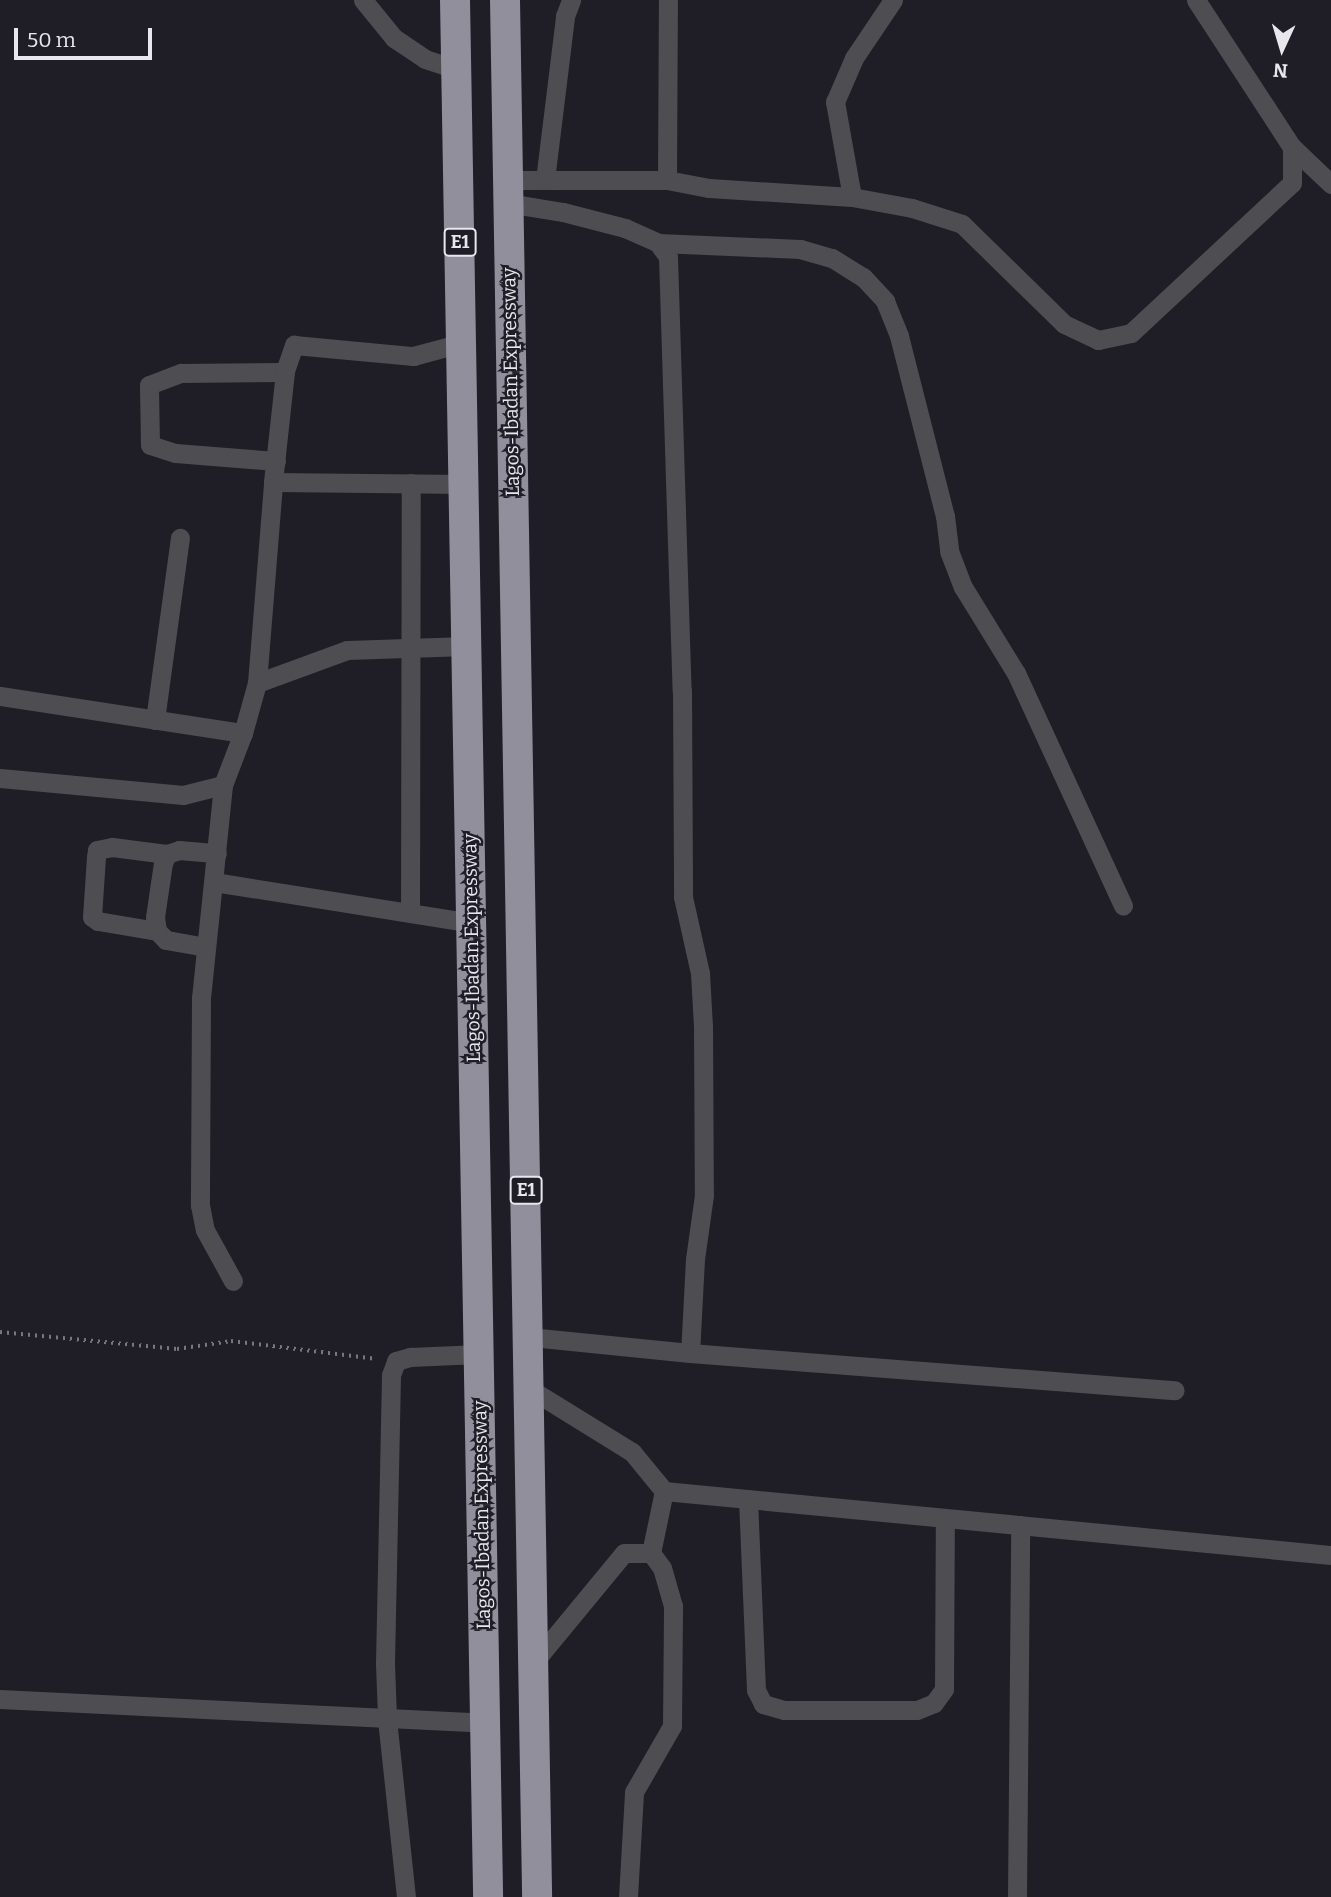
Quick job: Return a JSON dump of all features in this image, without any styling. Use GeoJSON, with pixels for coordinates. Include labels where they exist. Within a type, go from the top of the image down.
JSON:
{"type":"FeatureCollection","features":[{"type":"Feature","properties":{"kind":"highway","name":"Lagos-Ibadan Expressway"},"geometry":{"type":"LineString","coordinates":[[454,0],[465,484],[488,1897]]}},
{"type":"Feature","properties":{"kind":"highway","name":"Lagos-Ibadan Expressway"},"geometry":{"type":"LineString","coordinates":[[505,0],[537,1897]]}},
{"type":"Feature","properties":{"kind":"street"},"geometry":{"type":"LineString","coordinates":[[363,0],[394,38],[425,59],[456,69]]}},
{"type":"Feature","properties":{"kind":"street"},"geometry":{"type":"LineString","coordinates":[[545,180],[565,16],[571,0]]}},
{"type":"Feature","properties":{"kind":"street"},"geometry":{"type":"LineString","coordinates":[[667,180],[668,0]]}},
{"type":"Feature","properties":{"kind":"street"},"geometry":{"type":"LineString","coordinates":[[852,197],[835,102],[854,58],[893,0]]}},
{"type":"Feature","properties":{"kind":"street"},"geometry":{"type":"LineString","coordinates":[[1196,0],[1292,147],[1331,184]]}},
{"type":"Feature","properties":{"kind":"street"},"geometry":{"type":"LineString","coordinates":[[507,191],[545,180],[667,180],[709,188],[852,197],[912,208],[962,224],[1064,324],[1098,340],[1131,333],[1292,183],[1292,147]]}},
{"type":"Feature","properties":{"kind":"street"},"geometry":{"type":"LineString","coordinates":[[507,191],[576,215],[625,228],[658,243],[800,249],[832,258],[863,277],[885,301],[899,336],[945,516],[950,551],[963,587],[1016,673],[1123,906]]}},
{"type":"Feature","properties":{"kind":"street"},"geometry":{"type":"LineString","coordinates":[[658,243],[668,257],[670,275],[682,691],[683,897],[700,973],[703,1026],[704,1195],[695,1259],[690,1353]]}},
{"type":"Feature","properties":{"kind":"street"},"geometry":{"type":"LineString","coordinates":[[233,1281],[205,1230],[200,1205],[201,998],[223,785],[243,733],[257,683],[285,372],[294,345],[413,356],[462,344]]}},
{"type":"Feature","properties":{"kind":"street"},"geometry":{"type":"LineString","coordinates":[[276,461],[175,453],[150,445],[149,385],[181,373],[285,372]]}},
{"type":"Feature","properties":{"kind":"street"},"geometry":{"type":"LineString","coordinates":[[273,482],[465,484]]}},
{"type":"Feature","properties":{"kind":"street"},"geometry":{"type":"LineString","coordinates":[[410,913],[411,483]]}},
{"type":"Feature","properties":{"kind":"street"},"geometry":{"type":"LineString","coordinates":[[155,720],[180,538]]}},
{"type":"Feature","properties":{"kind":"street"},"geometry":{"type":"LineString","coordinates":[[257,683],[347,650],[467,646]]}},
{"type":"Feature","properties":{"kind":"street"},"geometry":{"type":"LineString","coordinates":[[0,696],[243,733]]}},
{"type":"Feature","properties":{"kind":"street"},"geometry":{"type":"LineString","coordinates":[[0,778],[183,795],[223,785]]}},
{"type":"Feature","properties":{"kind":"street"},"geometry":{"type":"LineString","coordinates":[[206,947],[166,940],[157,931],[99,921],[92,917],[96,857],[97,850],[112,847],[167,854],[179,850],[217,853]]}},
{"type":"Feature","properties":{"kind":"street"},"geometry":{"type":"LineString","coordinates":[[157,931],[155,917],[167,854]]}},
{"type":"Feature","properties":{"kind":"street"},"geometry":{"type":"LineString","coordinates":[[214,882],[472,923]]}},
{"type":"Feature","properties":{"kind":"street"},"geometry":{"type":"LineString","coordinates":[[529,1337],[690,1353],[1175,1390]]}},
{"type":"Feature","properties":{"kind":"street"},"geometry":{"type":"LineString","coordinates":[[406,1897],[387,1718],[386,1561],[391,1375],[396,1362],[410,1357],[479,1354]]}},
{"type":"Feature","properties":{"kind":"street"},"geometry":{"type":"LineString","coordinates":[[530,1389],[632,1452],[664,1491],[1331,1555]]}},
{"type":"Feature","properties":{"kind":"street"},"geometry":{"type":"LineString","coordinates":[[628,1897],[634,1792],[672,1726],[673,1606],[662,1569],[651,1553],[664,1491]]}},
{"type":"Feature","properties":{"kind":"street"},"geometry":{"type":"LineString","coordinates":[[748,1499],[757,1690],[763,1704],[784,1710],[917,1710],[934,1703],[944,1689],[945,1518]]}},
{"type":"Feature","properties":{"kind":"street"},"geometry":{"type":"LineString","coordinates":[[1017,1897],[1020,1525]]}},
{"type":"Feature","properties":{"kind":"street"},"geometry":{"type":"LineString","coordinates":[[534,1662],[624,1553],[651,1553]]}},
{"type":"Feature","properties":{"kind":"street"},"geometry":{"type":"LineString","coordinates":[[0,1699],[485,1723]]}},
{"type":"Feature","properties":{"kind":"path"},"geometry":{"type":"LineString","coordinates":[[0,1332],[177,1349],[231,1341],[396,1362]]}}]}
